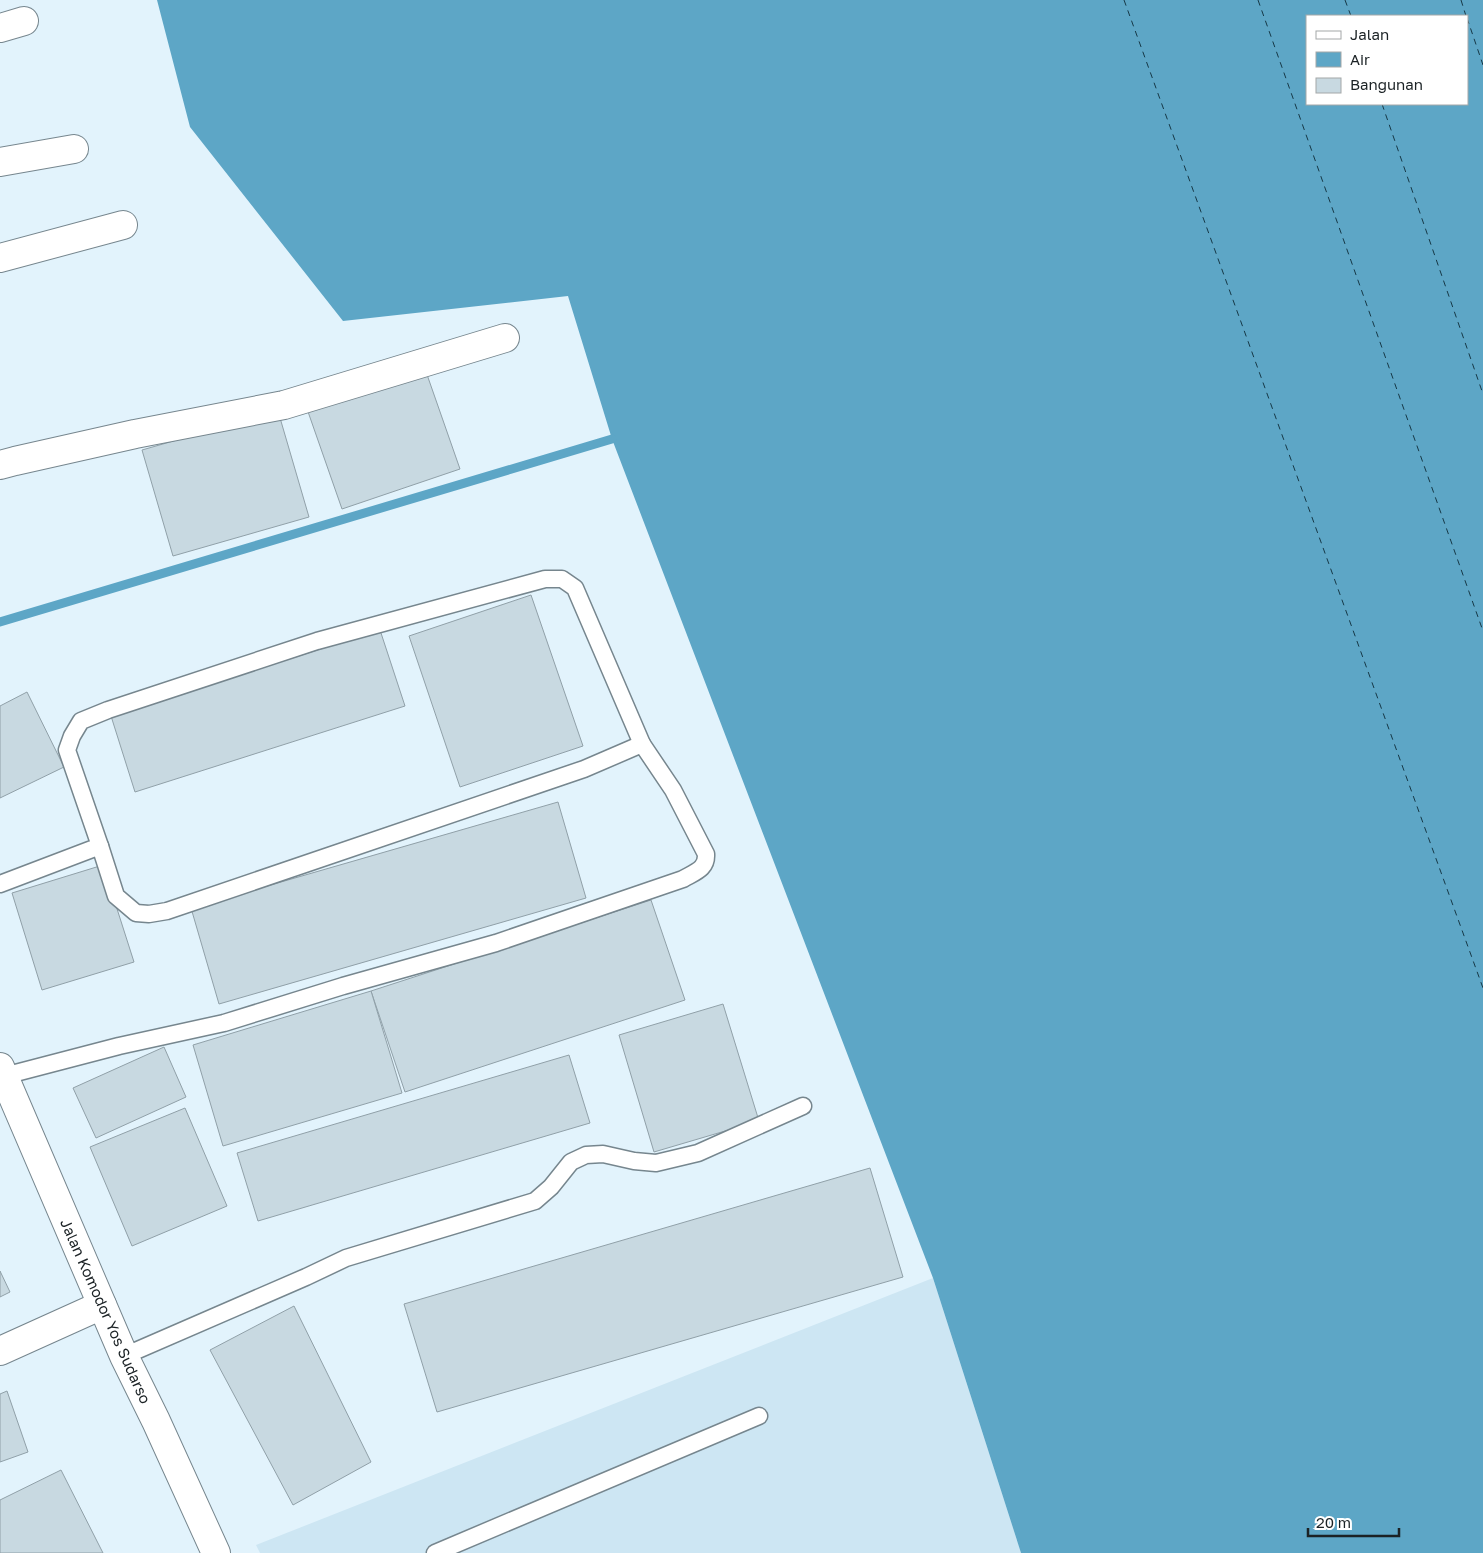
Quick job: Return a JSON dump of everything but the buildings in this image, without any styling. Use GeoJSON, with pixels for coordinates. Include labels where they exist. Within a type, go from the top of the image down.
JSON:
{"type":"FeatureCollection","features":[{"type":"Feature","properties":{"kind":"street"},"geometry":{"type":"LineString","coordinates":[[0,162],[74,149]]}},
{"type":"Feature","properties":{"kind":"street"},"geometry":{"type":"LineString","coordinates":[[0,258],[123,226]]}},
{"type":"Feature","properties":{"kind":"street"},"geometry":{"type":"LineString","coordinates":[[0,465],[15,460],[135,434],[284,405],[506,338]]}},
{"type":"Feature","properties":{"kind":"street","name":"Jalan Komodor Yos Sudarso"},"geometry":{"type":"LineString","coordinates":[[2,1072],[8,1111],[102,1304],[124,1356],[156,1421],[211,1552]]}},
{"type":"Feature","properties":{"kind":"street"},"geometry":{"type":"LineString","coordinates":[[0,1351],[102,1304]]}},
{"type":"Feature","properties":{"kind":"lane"},"geometry":{"type":"LineString","coordinates":[[2,1072],[224,1023],[496,942],[683,879],[703,868],[706,861],[706,854],[673,790],[642,744],[574,588],[562,579],[545,580],[317,641],[108,710],[81,721],[72,736],[68,750],[116,896],[136,913],[149,914],[167,911],[429,823],[566,775],[642,744]]}},
{"type":"Feature","properties":{"kind":"lane"},"geometry":{"type":"LineString","coordinates":[[0,884],[100,846]]}},
{"type":"Feature","properties":{"kind":"lane"},"geometry":{"type":"LineString","coordinates":[[124,1356],[346,1258],[535,1201],[551,1187],[571,1162],[586,1155],[603,1154],[634,1161],[656,1163],[698,1152],[803,1106]]}},
{"type":"Feature","properties":{"kind":"lane"},"geometry":{"type":"LineString","coordinates":[[435,1553],[758,1416]]}},
{"type":"Feature","properties":{"kind":"shaded area"},"geometry":{"type":"Polygon","coordinates":[[[933,1278],[1021,1553],[260,1553],[256,1545],[933,1278]]]}},
{"type":"Feature","properties":{"kind":"water"},"geometry":{"type":"Polygon","coordinates":[[[157,0],[1483,0],[1483,1553],[1021,1553],[933,1278],[612,439],[568,296],[343,321],[190,127],[157,0]]]}},
{"type":"Feature","properties":{"kind":"waterway"},"geometry":{"type":"LineString","coordinates":[[0,622],[612,439]]}},
{"type":"Feature","properties":{"kind":"ferry route"},"geometry":{"type":"LineString","coordinates":[[1124,0],[1483,988]]}},
{"type":"Feature","properties":{"kind":"ferry route"},"geometry":{"type":"LineString","coordinates":[[1258,0],[1483,631]]}},
{"type":"Feature","properties":{"kind":"ferry route"},"geometry":{"type":"LineString","coordinates":[[1345,0],[1351,15]]}},
{"type":"Feature","properties":{"kind":"ferry route"},"geometry":{"type":"LineString","coordinates":[[1461,0],[1466,15]]}},
{"type":"Feature","properties":{"kind":"ferry route"},"geometry":{"type":"LineString","coordinates":[[1468,21],[1483,65]]}},
{"type":"Feature","properties":{"kind":"ferry route"},"geometry":{"type":"LineString","coordinates":[[1382,105],[1483,394]]}}]}
